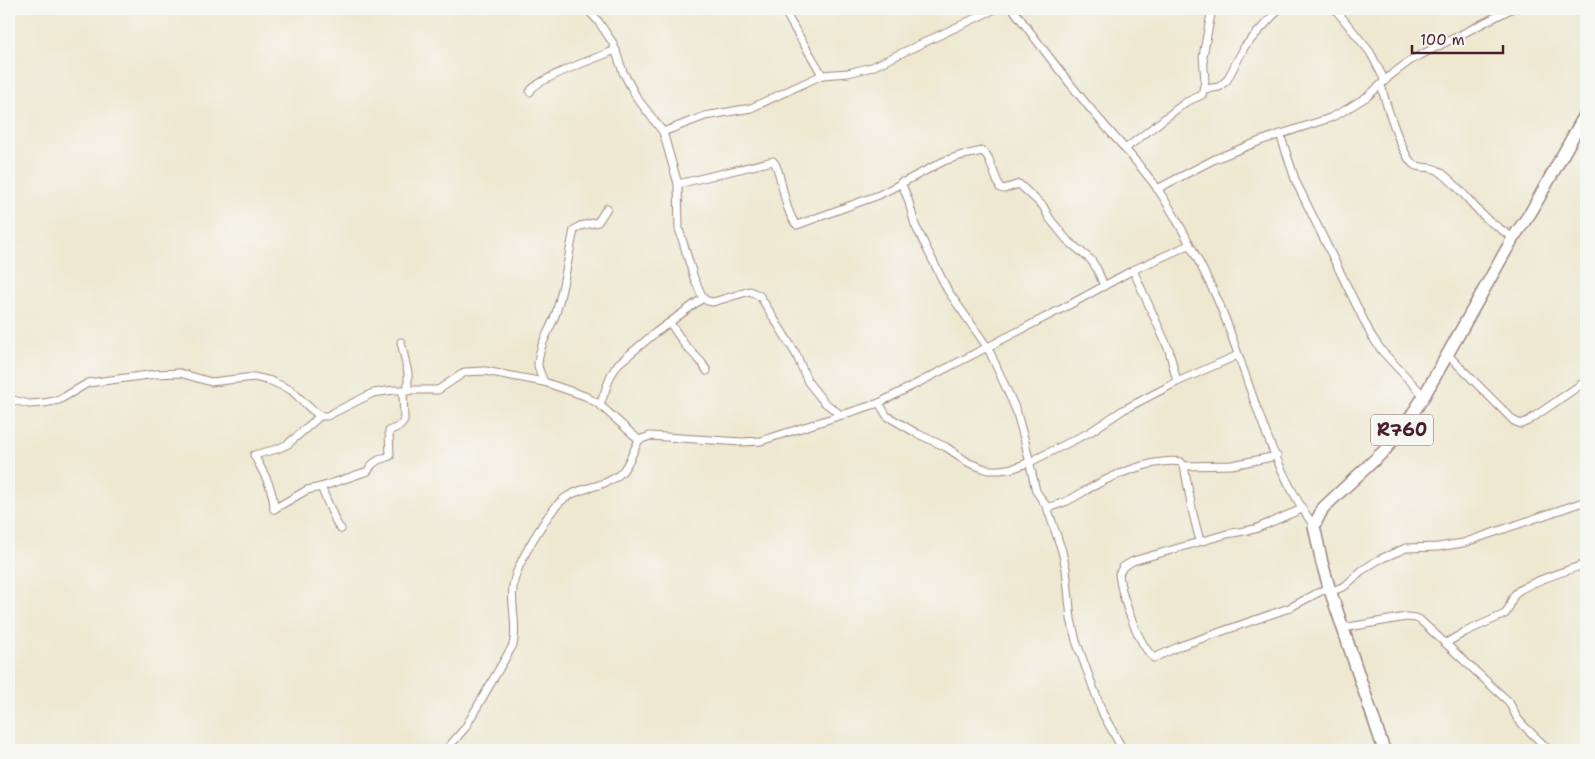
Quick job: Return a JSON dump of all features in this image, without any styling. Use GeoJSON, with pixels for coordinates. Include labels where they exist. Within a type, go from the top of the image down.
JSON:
{"type":"FeatureCollection","features":[{"type":"Feature","properties":{"kind":"main road","name":"R760"},"geometry":{"type":"LineString","coordinates":[[1314,526],[1323,508],[1384,451],[1404,427],[1448,355],[1513,238],[1531,212],[1586,113]]}},
{"type":"Feature","properties":{"kind":"main road"},"geometry":{"type":"LineString","coordinates":[[1314,526],[1330,590],[1384,750]]}},
{"type":"Feature","properties":{"kind":"street"},"geometry":{"type":"LineString","coordinates":[[587,9],[598,21],[616,50],[623,72],[637,98],[663,132],[678,184],[679,229],[694,278],[704,298],[707,301],[713,302],[750,291],[760,296],[796,354],[808,382],[824,402],[841,415]]}},
{"type":"Feature","properties":{"kind":"street"},"geometry":{"type":"LineString","coordinates":[[784,9],[794,30],[812,56],[822,75]]}},
{"type":"Feature","properties":{"kind":"street"},"geometry":{"type":"LineString","coordinates":[[663,132],[705,116],[751,108],[822,75],[848,73],[872,67],[995,9]]}},
{"type":"Feature","properties":{"kind":"street"},"geometry":{"type":"LineString","coordinates":[[1013,9],[1094,114],[1157,189],[1190,245],[1213,290],[1257,410],[1277,456],[1302,509],[1314,526]]}},
{"type":"Feature","properties":{"kind":"street"},"geometry":{"type":"LineString","coordinates":[[1125,149],[1186,102],[1202,96],[1204,89],[1203,56],[1212,9]]}},
{"type":"Feature","properties":{"kind":"street"},"geometry":{"type":"LineString","coordinates":[[1204,89],[1219,87],[1227,80],[1245,46],[1279,9]]}},
{"type":"Feature","properties":{"kind":"street"},"geometry":{"type":"LineString","coordinates":[[1335,9],[1370,52],[1383,83],[1386,107],[1409,159],[1419,167],[1432,167],[1438,170],[1488,219],[1513,238]]}},
{"type":"Feature","properties":{"kind":"street"},"geometry":{"type":"LineString","coordinates":[[1157,189],[1215,159],[1342,112],[1383,83],[1411,60],[1511,9]]}},
{"type":"Feature","properties":{"kind":"street"},"geometry":{"type":"LineString","coordinates":[[530,92],[532,87],[546,80],[616,50]]}},
{"type":"Feature","properties":{"kind":"street"},"geometry":{"type":"LineString","coordinates":[[1280,134],[1296,182],[1371,335],[1382,351],[1424,396]]}},
{"type":"Feature","properties":{"kind":"street"},"geometry":{"type":"LineString","coordinates":[[678,184],[773,161],[777,165],[782,189],[792,218],[797,225],[879,195],[944,161],[983,151],[988,157],[1000,188],[1004,189],[1019,184],[1022,186],[1027,194],[1043,206],[1050,219],[1067,240],[1091,260],[1104,286]]}},
{"type":"Feature","properties":{"kind":"street"},"geometry":{"type":"LineString","coordinates":[[901,182],[916,225],[948,291],[988,348],[1016,410],[1036,491],[1047,507],[1062,551],[1066,569],[1071,619],[1076,641],[1104,714],[1124,750]]}},
{"type":"Feature","properties":{"kind":"street"},"geometry":{"type":"LineString","coordinates":[[544,382],[538,367],[539,357],[542,344],[556,315],[569,261],[574,230],[580,226],[598,222],[608,208]]}},
{"type":"Feature","properties":{"kind":"street"},"geometry":{"type":"LineString","coordinates":[[446,750],[469,722],[513,645],[516,635],[512,595],[513,585],[525,553],[551,512],[564,498],[611,480],[621,473],[639,440],[650,436],[742,442],[762,441],[879,403],[988,348],[1133,270],[1190,245]]}},
{"type":"Feature","properties":{"kind":"street"},"geometry":{"type":"LineString","coordinates":[[1133,270],[1169,350],[1177,382]]}},
{"type":"Feature","properties":{"kind":"street"},"geometry":{"type":"LineString","coordinates":[[600,405],[611,375],[618,364],[636,348],[704,298]]}},
{"type":"Feature","properties":{"kind":"street"},"geometry":{"type":"LineString","coordinates":[[670,323],[685,345],[707,371]]}},
{"type":"Feature","properties":{"kind":"street"},"geometry":{"type":"LineString","coordinates":[[320,416],[288,444],[278,449],[254,455],[271,491],[274,509],[307,490],[321,487],[350,475],[363,473],[374,462],[390,456],[389,431],[400,426],[404,421],[408,373],[401,342]]}},
{"type":"Feature","properties":{"kind":"street"},"geometry":{"type":"LineString","coordinates":[[1448,355],[1514,421],[1521,424],[1586,381]]}},
{"type":"Feature","properties":{"kind":"street"},"geometry":{"type":"LineString","coordinates":[[879,403],[887,416],[918,434],[946,447],[968,462],[988,470],[1000,470],[1014,468],[1030,462],[1090,432],[1123,410],[1177,382],[1238,356]]}},
{"type":"Feature","properties":{"kind":"street"},"geometry":{"type":"LineString","coordinates":[[9,400],[30,404],[44,403],[59,400],[88,383],[156,374],[180,373],[211,382],[254,377],[286,386],[310,410],[320,416],[327,416],[373,393],[394,390],[438,390],[465,372],[485,371],[544,382],[584,396],[600,405],[639,440]]}},
{"type":"Feature","properties":{"kind":"street"},"geometry":{"type":"LineString","coordinates":[[1184,466],[1232,466],[1277,456]]}},
{"type":"Feature","properties":{"kind":"street"},"geometry":{"type":"LineString","coordinates":[[1047,507],[1067,502],[1100,483],[1137,468],[1174,461],[1181,462],[1184,466],[1200,541]]}},
{"type":"Feature","properties":{"kind":"street"},"geometry":{"type":"LineString","coordinates":[[321,487],[341,529]]}},
{"type":"Feature","properties":{"kind":"street"},"geometry":{"type":"LineString","coordinates":[[1302,509],[1255,529],[1200,541],[1133,561],[1123,567],[1119,574],[1120,584],[1146,652],[1154,658],[1180,646],[1289,608],[1330,590],[1345,586],[1378,560],[1406,548],[1457,545],[1586,501]]}},
{"type":"Feature","properties":{"kind":"street"},"geometry":{"type":"LineString","coordinates":[[1446,644],[1465,632],[1505,614],[1509,610],[1516,592],[1586,564]]}},
{"type":"Feature","properties":{"kind":"street"},"geometry":{"type":"LineString","coordinates":[[1343,628],[1412,617],[1420,620],[1509,702],[1524,726],[1549,750]]}}]}
